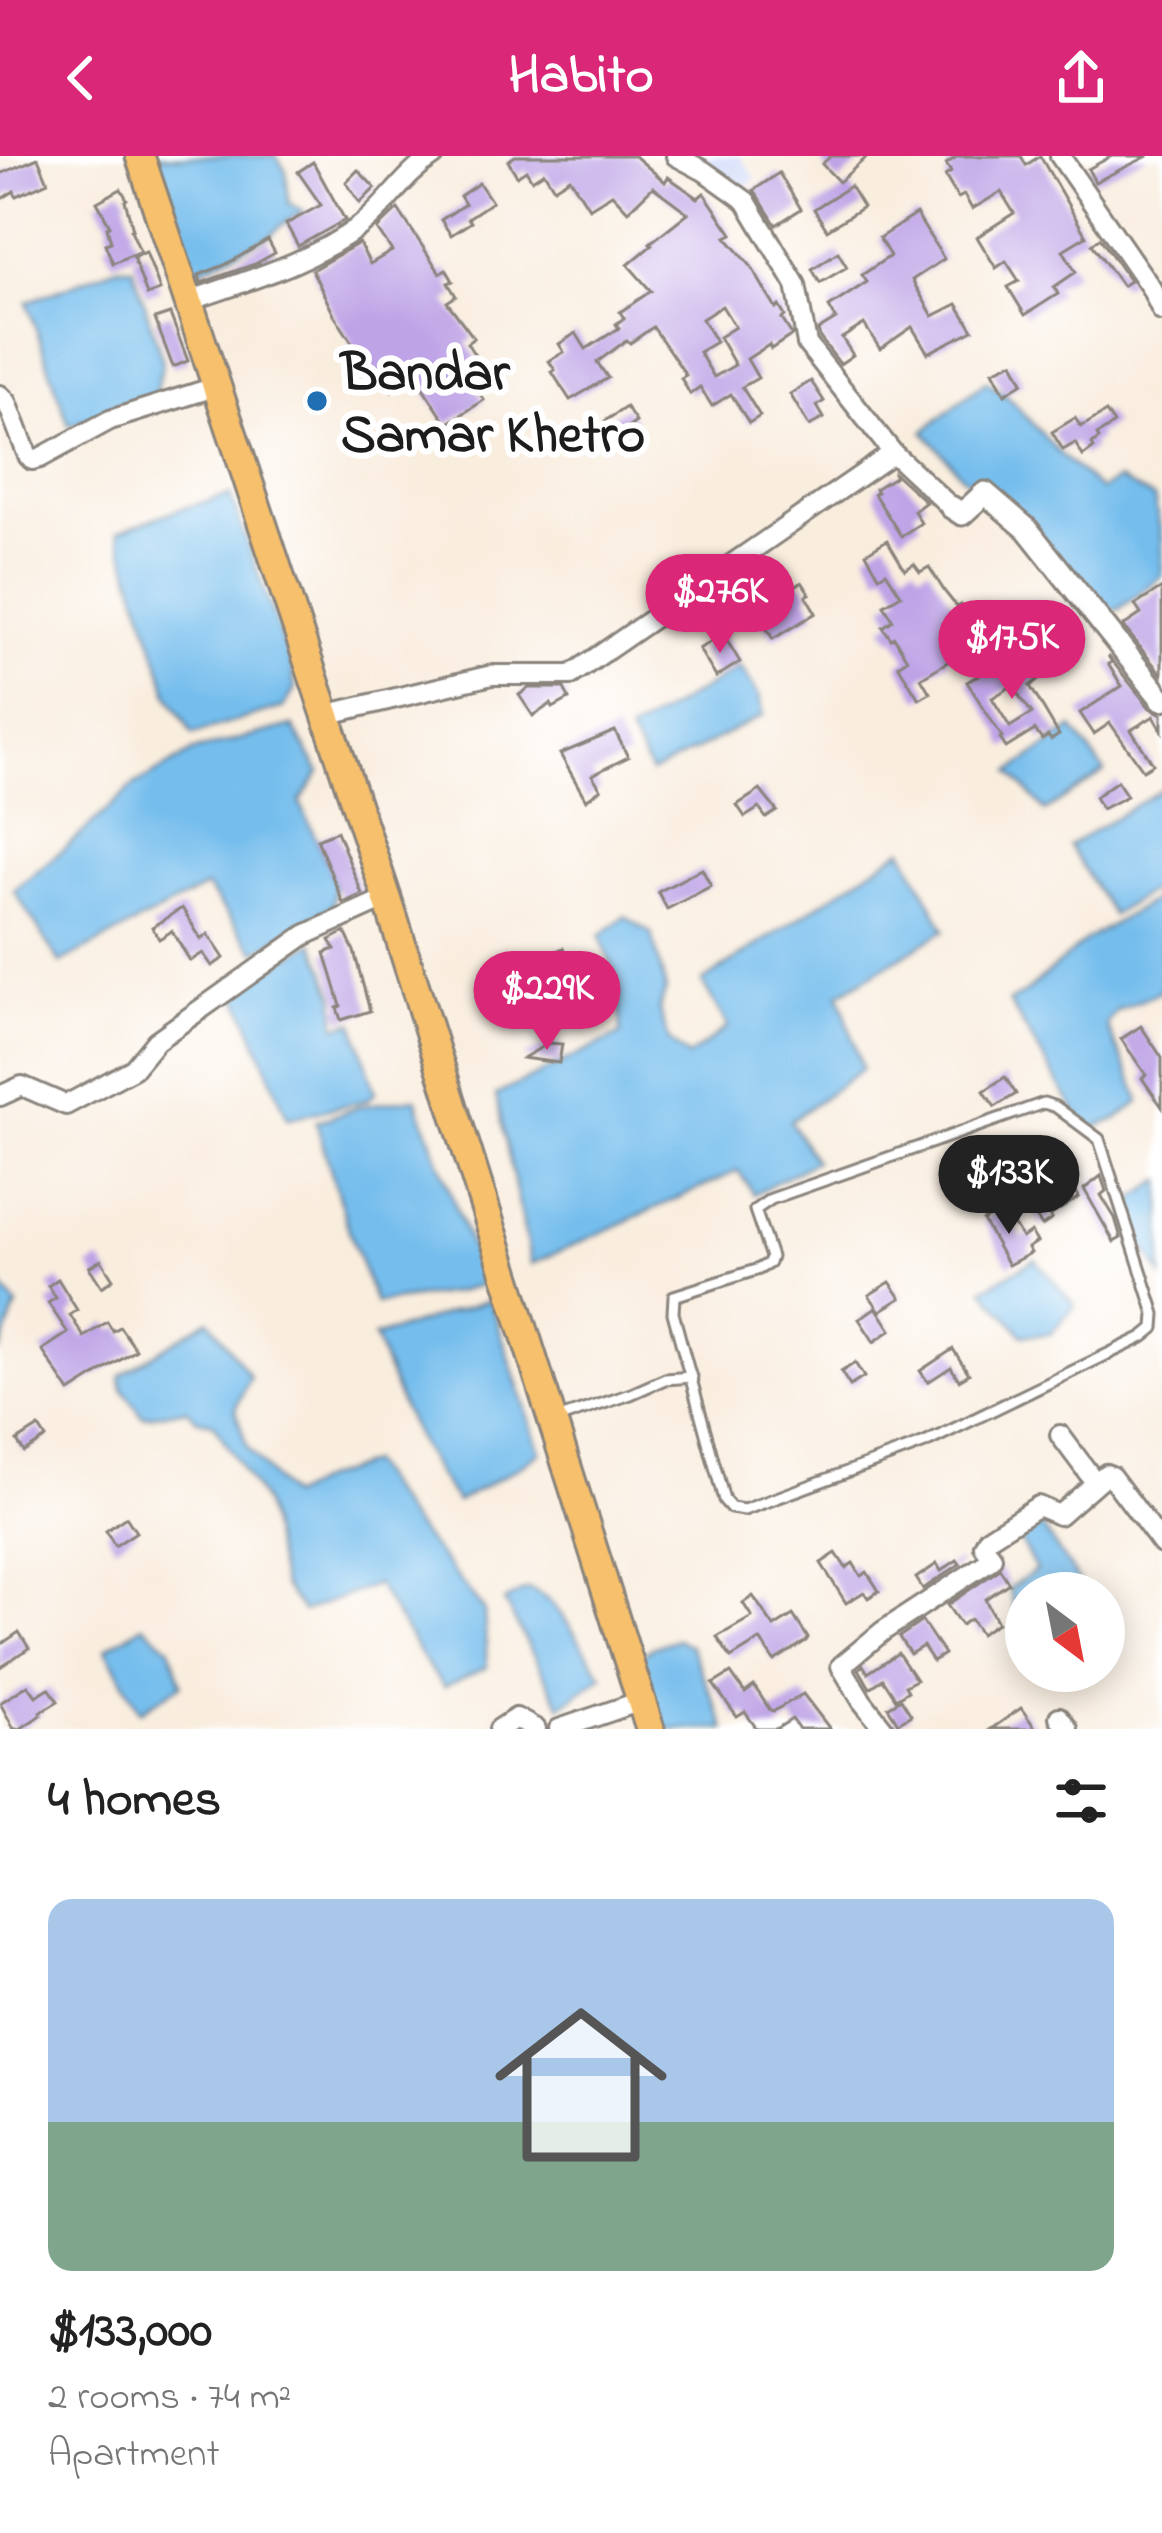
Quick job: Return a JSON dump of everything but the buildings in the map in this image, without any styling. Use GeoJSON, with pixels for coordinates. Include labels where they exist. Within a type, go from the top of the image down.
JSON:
{"type":"FeatureCollection","features":[{"type":"Feature","properties":{"kind":"main road"},"geometry":{"type":"LineString","coordinates":[[140,156],[387,898],[650,1729]]}},
{"type":"Feature","properties":{"kind":"street"},"geometry":{"type":"LineString","coordinates":[[189,301],[322,251],[385,206],[403,180],[434,156]]}},
{"type":"Feature","properties":{"kind":"street"},"geometry":{"type":"LineString","coordinates":[[676,156],[746,200],[796,285],[807,344],[893,453],[962,514],[985,493],[1027,529],[1162,700]]}},
{"type":"Feature","properties":{"kind":"street"},"geometry":{"type":"LineString","coordinates":[[1060,156],[1162,311]]}},
{"type":"Feature","properties":{"kind":"street"},"geometry":{"type":"LineString","coordinates":[[0,394],[32,460],[110,420],[218,386]]}},
{"type":"Feature","properties":{"kind":"street"},"geometry":{"type":"LineString","coordinates":[[325,715],[492,675],[571,675],[893,453]]}},
{"type":"Feature","properties":{"kind":"street"},"geometry":{"type":"LineString","coordinates":[[0,1096],[22,1086],[66,1105],[133,1069],[156,1041],[304,935],[387,898]]}},
{"type":"Feature","properties":{"kind":"street"},"geometry":{"type":"LineString","coordinates":[[1060,1435],[1095,1481]]}},
{"type":"Feature","properties":{"kind":"street"},"geometry":{"type":"LineString","coordinates":[[884,1729],[841,1666],[884,1631],[988,1563],[992,1558],[984,1546],[988,1538],[1038,1506],[1059,1515],[1101,1476],[1111,1476],[1162,1544]]}},
{"type":"Feature","properties":{"kind":"street"},"geometry":{"type":"LineString","coordinates":[[559,1729],[640,1701]]}},
{"type":"Feature","properties":{"kind":"street"},"geometry":{"type":"LineString","coordinates":[[500,1729],[516,1718],[536,1729]]}},
{"type":"Feature","properties":{"kind":"lane"},"geometry":{"type":"LineString","coordinates":[[1044,1103],[1099,1138],[1155,1314],[1154,1328],[1143,1337],[925,1443],[744,1510],[731,1508],[724,1500],[692,1377],[673,1312],[674,1296],[769,1263],[755,1210],[771,1199],[1044,1103]]}},
{"type":"Feature","properties":{"kind":"lane"},"geometry":{"type":"LineString","coordinates":[[551,1420],[632,1394],[665,1378],[692,1377]]}},
{"type":"Feature","properties":{"kind":"shaded area"},"geometry":{"type":"Polygon","coordinates":[[[686,156],[740,156],[756,178],[746,187],[686,156]]]}},
{"type":"Feature","properties":{"kind":"water"},"geometry":{"type":"Polygon","coordinates":[[[152,156],[276,156],[286,171],[289,203],[304,211],[271,235],[186,276],[152,156]]]}},
{"type":"Feature","properties":{"kind":"water"},"geometry":{"type":"Polygon","coordinates":[[[117,267],[133,267],[163,362],[154,397],[69,426],[27,302],[117,267]]]}},
{"type":"Feature","properties":{"kind":"water"},"geometry":{"type":"Polygon","coordinates":[[[986,381],[1009,398],[1100,490],[1118,480],[1154,498],[1162,539],[1162,576],[1118,610],[1083,604],[1020,519],[962,476],[924,431],[986,381]]]}},
{"type":"Feature","properties":{"kind":"water"},"geometry":{"type":"Polygon","coordinates":[[[230,495],[292,668],[295,689],[284,707],[193,734],[169,695],[118,532],[230,495]]]}},
{"type":"Feature","properties":{"kind":"water"},"geometry":{"type":"Polygon","coordinates":[[[740,667],[759,696],[764,715],[651,773],[629,733],[740,667]]]}},
{"type":"Feature","properties":{"kind":"water"},"geometry":{"type":"Polygon","coordinates":[[[293,726],[320,773],[300,802],[335,883],[333,905],[256,952],[206,887],[60,963],[14,890],[133,786],[196,750],[293,726]]]}},
{"type":"Feature","properties":{"kind":"water"},"geometry":{"type":"Polygon","coordinates":[[[1073,728],[1105,772],[1045,811],[1011,772],[1073,728]]]}},
{"type":"Feature","properties":{"kind":"water"},"geometry":{"type":"Polygon","coordinates":[[[1162,789],[1162,884],[1112,915],[1069,846],[1162,789]]]}},
{"type":"Feature","properties":{"kind":"water"},"geometry":{"type":"Polygon","coordinates":[[[903,849],[945,930],[839,994],[862,1069],[790,1121],[815,1161],[754,1194],[738,1171],[531,1264],[496,1095],[621,1034],[618,981],[600,936],[625,916],[652,934],[666,990],[659,1009],[669,1041],[688,1057],[728,1027],[702,982],[903,849]]]}},
{"type":"Feature","properties":{"kind":"water"},"geometry":{"type":"Polygon","coordinates":[[[1162,895],[1162,991],[1116,1011],[1107,1025],[1140,1102],[1117,1119],[1090,1129],[1009,1002],[1086,940],[1162,895]]]}},
{"type":"Feature","properties":{"kind":"water"},"geometry":{"type":"Polygon","coordinates":[[[314,942],[335,995],[336,1026],[354,1022],[375,1092],[367,1100],[288,1119],[235,989],[314,942]]]}},
{"type":"Feature","properties":{"kind":"water"},"geometry":{"type":"Polygon","coordinates":[[[416,1098],[484,1284],[454,1293],[375,1303],[316,1122],[361,1106],[416,1098]]]}},
{"type":"Feature","properties":{"kind":"water"},"geometry":{"type":"Polygon","coordinates":[[[1162,1180],[1162,1276],[1128,1210],[1136,1197],[1162,1180]]]}},
{"type":"Feature","properties":{"kind":"water"},"geometry":{"type":"Polygon","coordinates":[[[1035,1259],[1075,1306],[1050,1334],[1023,1335],[984,1289],[1035,1259]]]}},
{"type":"Feature","properties":{"kind":"water"},"geometry":{"type":"Polygon","coordinates":[[[0,1284],[17,1306],[0,1352],[0,1284]]]}},
{"type":"Feature","properties":{"kind":"water"},"geometry":{"type":"Polygon","coordinates":[[[490,1300],[540,1452],[457,1502],[419,1443],[374,1337],[490,1300]]]}},
{"type":"Feature","properties":{"kind":"water"},"geometry":{"type":"Polygon","coordinates":[[[209,1319],[250,1377],[235,1409],[247,1447],[289,1497],[369,1463],[404,1514],[484,1610],[487,1667],[444,1687],[376,1584],[303,1612],[282,1585],[264,1504],[213,1423],[198,1420],[186,1409],[143,1417],[123,1389],[120,1376],[209,1319]]]}},
{"type":"Feature","properties":{"kind":"water"},"geometry":{"type":"Polygon","coordinates":[[[1035,1517],[1073,1572],[1033,1572],[1014,1530],[1035,1517]]]}},
{"type":"Feature","properties":{"kind":"water"},"geometry":{"type":"Polygon","coordinates":[[[527,1589],[560,1613],[603,1675],[561,1706],[504,1601],[527,1589]]]}},
{"type":"Feature","properties":{"kind":"water"},"geometry":{"type":"Polygon","coordinates":[[[143,1625],[170,1648],[182,1684],[140,1711],[106,1649],[143,1625]]]}},
{"type":"Feature","properties":{"kind":"water"},"geometry":{"type":"Polygon","coordinates":[[[677,1639],[690,1646],[726,1729],[660,1729],[641,1655],[677,1639]]]}},
{"type":"Feature","properties":{"kind":"place","name":"Bandar Samar Khetro"},"geometry":{"type":"Point","coordinates":[317,401]}}]}
